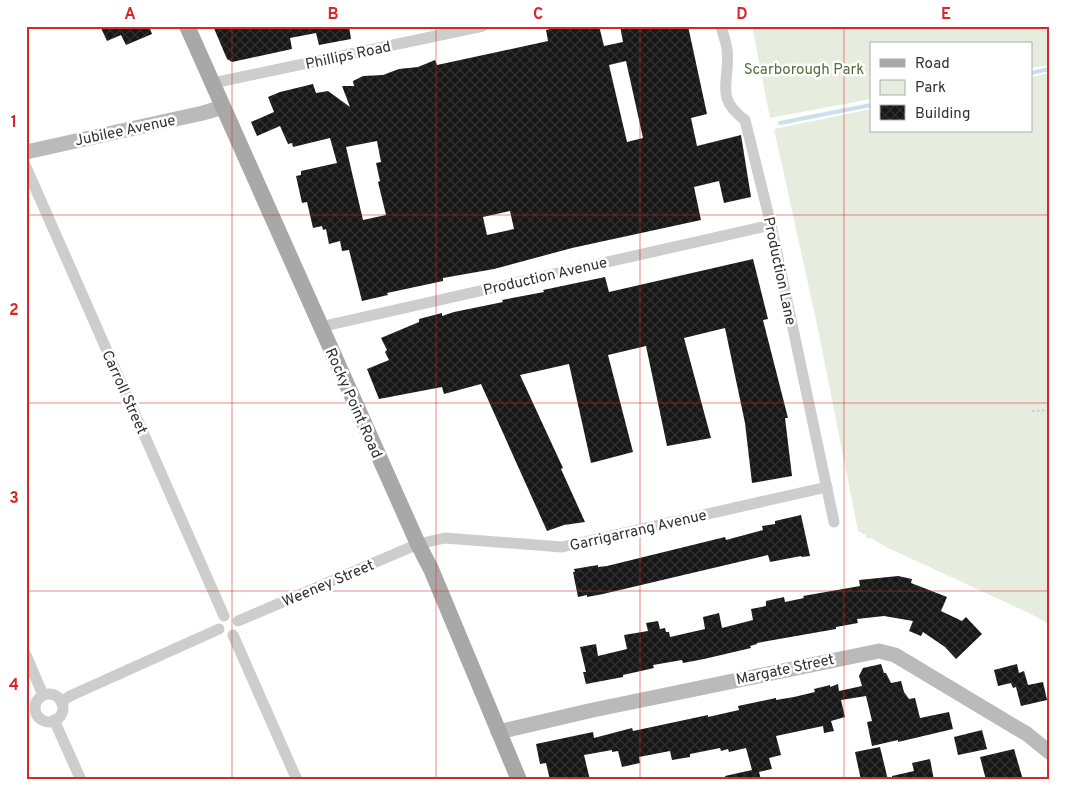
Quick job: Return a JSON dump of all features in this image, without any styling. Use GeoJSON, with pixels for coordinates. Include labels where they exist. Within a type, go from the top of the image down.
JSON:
{"type":"FeatureCollection","features":[{"type":"Feature","properties":{"kind":"main road","name":"Rocky Point Road"},"geometry":{"type":"LineString","coordinates":[[188,26],[320,327],[450,614],[519,780]]}},
{"type":"Feature","properties":{"kind":"street","name":"Phillips Road"},"geometry":{"type":"LineString","coordinates":[[213,83],[483,26]]}},
{"type":"Feature","properties":{"kind":"street","name":"Production Lane"},"geometry":{"type":"LineString","coordinates":[[721,26],[727,49],[726,99],[734,112],[745,120],[770,224],[834,522]]}},
{"type":"Feature","properties":{"kind":"street","name":"Jubilee Avenue"},"geometry":{"type":"LineString","coordinates":[[26,152],[223,107]]}},
{"type":"Feature","properties":{"kind":"street","name":"Carroll Street"},"geometry":{"type":"LineString","coordinates":[[26,168],[224,616]]}},
{"type":"Feature","properties":{"kind":"street","name":"Production Avenue"},"geometry":{"type":"LineString","coordinates":[[320,327],[770,224]]}},
{"type":"Feature","properties":{"kind":"street","name":"Garrigarrang Avenue"},"geometry":{"type":"LineString","coordinates":[[418,544],[445,538],[562,547],[827,487]]}},
{"type":"Feature","properties":{"kind":"street","name":"Weeney Street"},"geometry":{"type":"LineString","coordinates":[[238,621],[418,544]]}},
{"type":"Feature","properties":{"kind":"street"},"geometry":{"type":"LineString","coordinates":[[224,616],[232,616],[238,621],[238,629],[233,636],[224,636],[219,629],[219,622],[224,616]]}},
{"type":"Feature","properties":{"kind":"street"},"geometry":{"type":"LineString","coordinates":[[61,702],[70,696],[219,629]]}},
{"type":"Feature","properties":{"kind":"street"},"geometry":{"type":"LineString","coordinates":[[233,636],[296,780]]}},
{"type":"Feature","properties":{"kind":"street","name":"Margate Street"},"geometry":{"type":"LineString","coordinates":[[498,732],[593,710],[879,651],[895,656],[1027,734],[1049,752]]}},
{"type":"Feature","properties":{"kind":"street"},"geometry":{"type":"LineString","coordinates":[[26,655],[43,695]]}},
{"type":"Feature","properties":{"kind":"street"},"geometry":{"type":"LineString","coordinates":[[52,694],[61,702],[60,714],[54,720],[42,720],[31,714],[37,701],[43,695],[52,694]]}},
{"type":"Feature","properties":{"kind":"street"},"geometry":{"type":"LineString","coordinates":[[54,720],[80,780]]}},
{"type":"Feature","properties":{"kind":"path"},"geometry":{"type":"LineString","coordinates":[[1032,411],[1049,410]]}},
{"type":"Feature","properties":{"kind":"green space","name":"Scarborough Park"},"geometry":{"type":"Polygon","coordinates":[[[752,26],[1049,26],[1049,65],[1032,68],[1032,42],[870,42],[870,99],[770,118],[752,26]]]}},
{"type":"Feature","properties":{"kind":"green space"},"geometry":{"type":"Polygon","coordinates":[[[1049,73],[1049,624],[886,547],[871,538],[866,538],[866,535],[858,531],[818,329],[774,129],[870,109],[870,132],[1032,132],[1032,77],[1049,73]]]}},
{"type":"Feature","properties":{"kind":"building"},"geometry":{"type":"Polygon","coordinates":[[[100,26],[149,26],[152,34],[126,45],[121,35],[107,41],[100,26]]]}},
{"type":"Feature","properties":{"kind":"building"},"geometry":{"type":"Polygon","coordinates":[[[213,26],[349,26],[351,39],[319,45],[316,33],[290,38],[292,49],[232,62],[227,59],[213,26]]]}},
{"type":"Feature","properties":{"kind":"building"},"geometry":{"type":"Polygon","coordinates":[[[563,26],[599,26],[604,46],[623,42],[620,26],[688,26],[707,114],[691,118],[697,146],[741,135],[751,197],[724,203],[719,181],[694,187],[701,220],[572,248],[494,269],[443,278],[443,281],[387,293],[388,295],[362,301],[349,250],[342,251],[340,241],[329,244],[326,229],[323,230],[322,226],[313,228],[307,202],[302,203],[296,176],[301,175],[301,171],[337,163],[330,138],[293,147],[292,143],[288,144],[280,126],[257,136],[251,122],[274,112],[268,97],[280,92],[313,84],[316,93],[328,91],[350,107],[342,86],[354,86],[353,81],[363,76],[383,75],[399,69],[418,67],[435,60],[437,65],[548,41],[546,30],[563,26]],[[626,61],[609,65],[627,142],[643,138],[626,61]],[[377,141],[346,147],[363,220],[386,215],[378,182],[380,181],[376,163],[381,162],[377,141]],[[510,211],[483,217],[487,235],[514,229],[510,211]]]}},
{"type":"Feature","properties":{"kind":"building"},"geometry":{"type":"Polygon","coordinates":[[[753,259],[768,319],[763,320],[788,418],[785,418],[792,476],[752,483],[745,423],[725,328],[684,338],[711,438],[667,446],[646,346],[608,355],[633,452],[591,463],[569,364],[520,375],[563,468],[561,469],[585,522],[564,525],[547,531],[481,384],[444,394],[442,387],[379,399],[367,369],[389,360],[385,352],[387,350],[381,338],[419,322],[419,319],[442,313],[442,316],[503,302],[502,300],[544,292],[543,290],[605,277],[609,292],[753,259]]]}},
{"type":"Feature","properties":{"kind":"building"},"geometry":{"type":"Polygon","coordinates":[[[801,515],[810,556],[770,562],[768,555],[603,594],[578,597],[574,569],[598,565],[598,567],[607,566],[725,537],[726,540],[763,530],[762,526],[775,524],[775,521],[801,515]]]}},
{"type":"Feature","properties":{"kind":"building"},"geometry":{"type":"Polygon","coordinates":[[[898,576],[912,579],[911,583],[947,597],[941,611],[962,621],[966,617],[982,634],[956,659],[945,647],[923,632],[921,636],[909,631],[913,621],[884,616],[857,619],[858,623],[836,627],[836,629],[757,643],[750,646],[751,648],[704,659],[683,663],[682,660],[653,665],[654,668],[623,675],[623,677],[586,684],[583,672],[586,672],[580,647],[596,644],[598,656],[627,649],[624,635],[648,631],[646,623],[658,621],[660,629],[665,628],[666,632],[669,632],[670,637],[705,629],[703,617],[719,613],[722,628],[753,620],[751,609],[766,606],[766,601],[784,597],[785,602],[804,598],[803,596],[860,586],[859,580],[898,576]]]}},
{"type":"Feature","properties":{"kind":"building"},"geometry":{"type":"Polygon","coordinates":[[[881,664],[884,673],[886,673],[891,683],[901,681],[904,692],[909,699],[915,698],[920,718],[949,712],[953,729],[872,746],[867,722],[872,721],[866,696],[841,700],[845,717],[831,721],[834,731],[824,733],[823,726],[776,736],[781,755],[769,758],[772,769],[759,772],[761,780],[726,780],[725,776],[752,770],[746,748],[729,752],[728,749],[721,751],[720,748],[672,760],[670,751],[639,757],[640,763],[622,767],[618,751],[612,752],[612,750],[584,755],[590,780],[572,780],[571,777],[550,780],[546,763],[540,764],[536,744],[593,732],[594,738],[632,728],[633,731],[708,715],[708,717],[739,710],[738,706],[776,698],[776,700],[794,697],[815,692],[814,689],[830,685],[830,687],[838,684],[839,691],[862,686],[859,676],[863,668],[881,664]]]}},
{"type":"Feature","properties":{"kind":"building"},"geometry":{"type":"Polygon","coordinates":[[[1017,664],[1019,673],[1024,671],[1028,685],[1043,682],[1047,700],[1021,706],[1016,687],[1013,688],[1011,683],[998,686],[994,670],[1017,664]]]}},
{"type":"Feature","properties":{"kind":"building"},"geometry":{"type":"Polygon","coordinates":[[[982,730],[987,749],[958,755],[954,737],[982,730]]]}},
{"type":"Feature","properties":{"kind":"building"},"geometry":{"type":"Polygon","coordinates":[[[880,747],[888,780],[861,780],[855,752],[880,747]]]}},
{"type":"Feature","properties":{"kind":"building"},"geometry":{"type":"Polygon","coordinates":[[[1014,749],[1023,780],[986,780],[980,757],[1014,749]]]}},
{"type":"Feature","properties":{"kind":"building"},"geometry":{"type":"Polygon","coordinates":[[[930,759],[934,780],[892,780],[892,776],[914,771],[912,763],[930,759]]]}},
{"type":"Feature","properties":{"kind":"waterway"},"geometry":{"type":"LineString","coordinates":[[1032,73],[1049,69]]}},
{"type":"Feature","properties":{"kind":"waterway"},"geometry":{"type":"LineString","coordinates":[[780,123],[870,105]]}}]}
